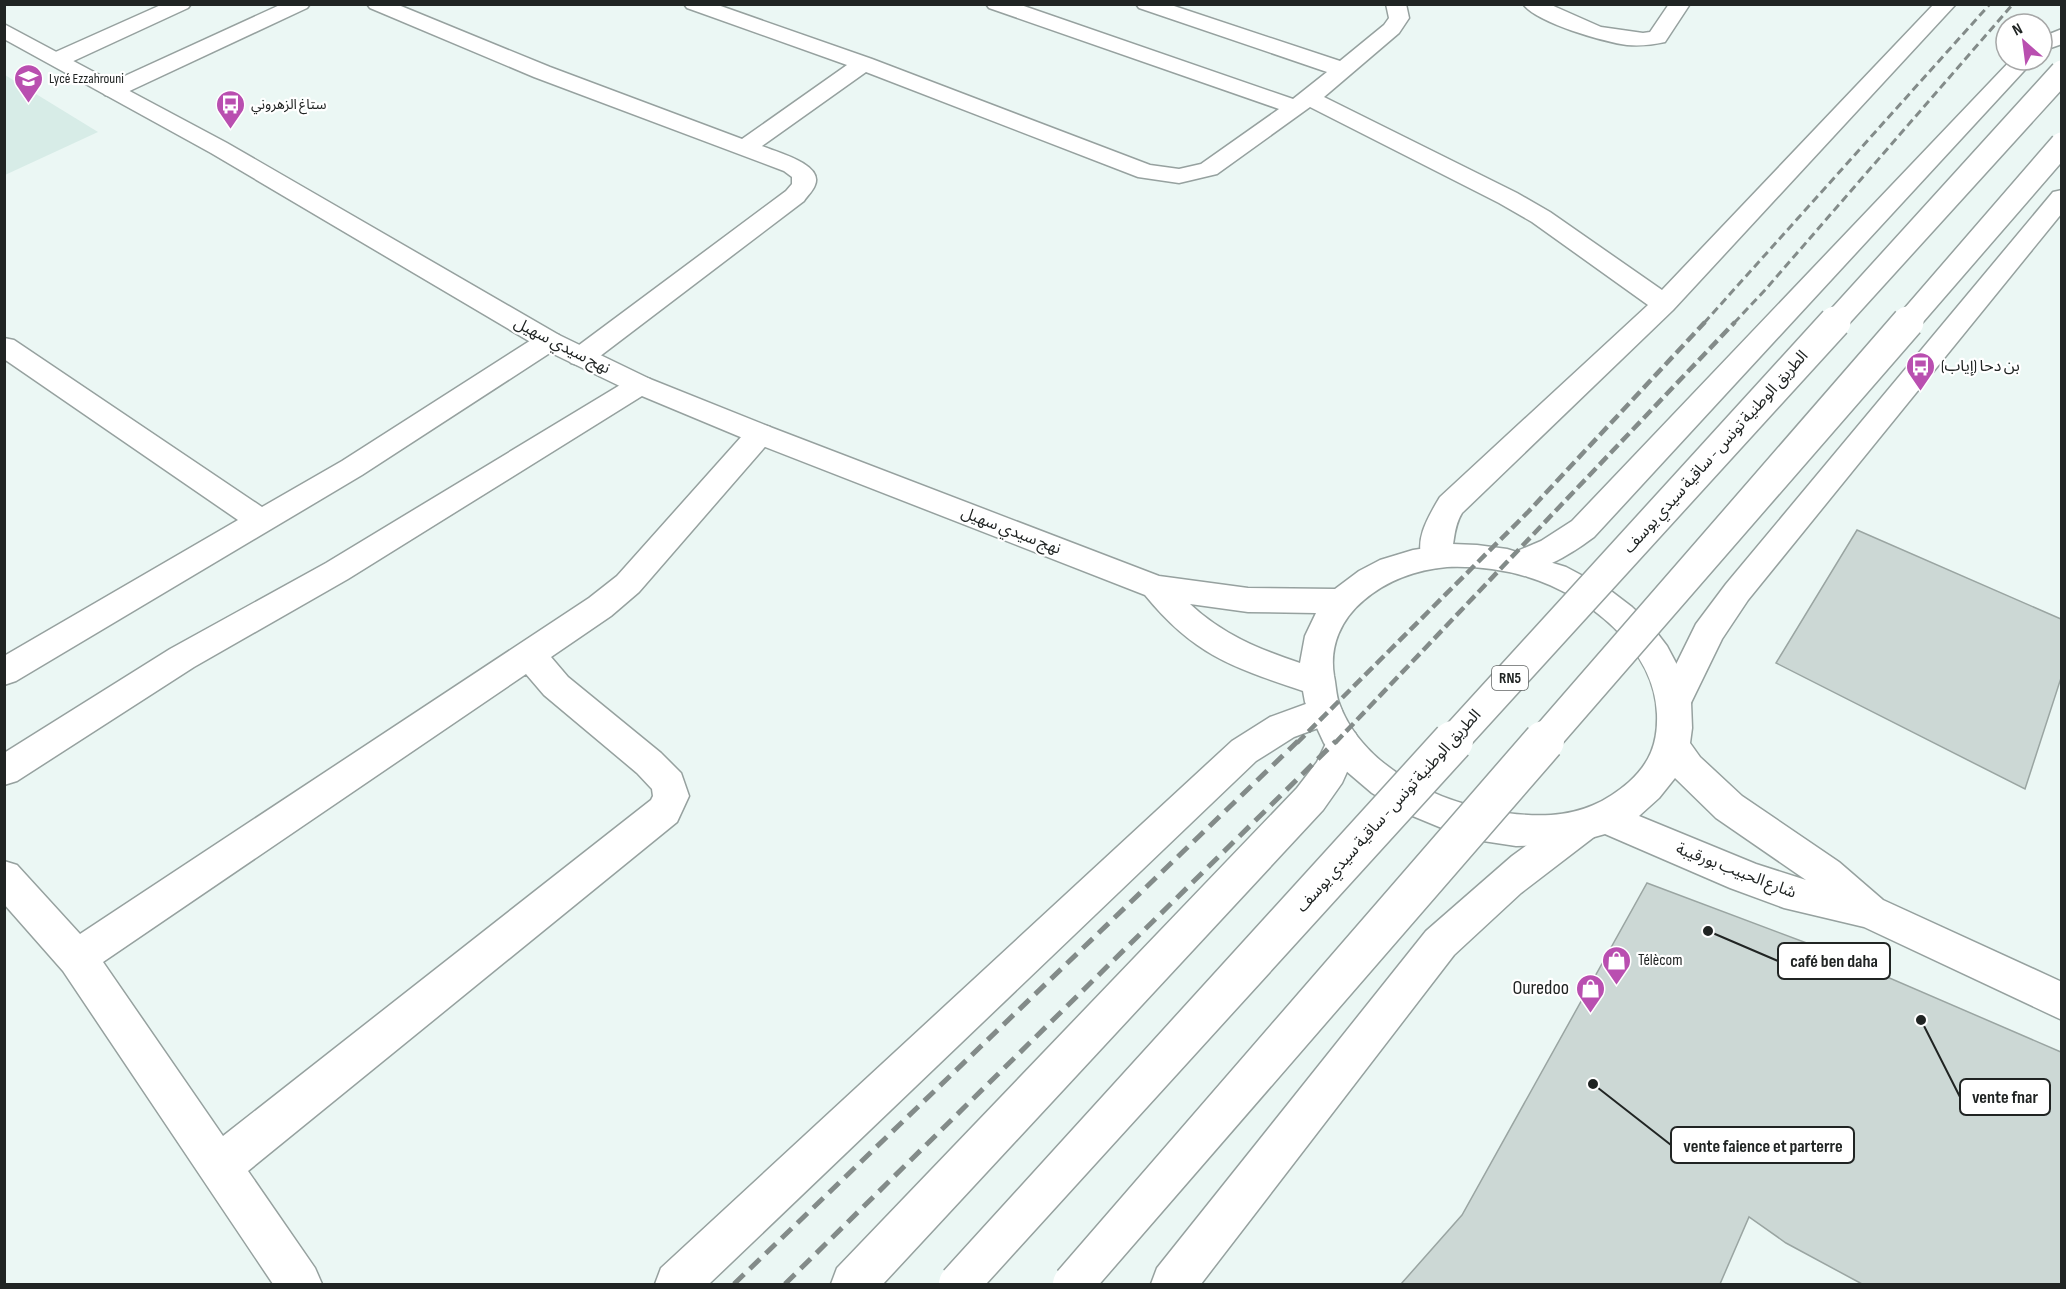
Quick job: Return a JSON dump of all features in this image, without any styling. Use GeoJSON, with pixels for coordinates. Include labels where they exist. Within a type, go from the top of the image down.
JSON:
{"type":"FeatureCollection","features":[{"type":"Feature","properties":{"kind":"main road"},"geometry":{"type":"LineString","coordinates":[[59,59],[181,4]]}},
{"type":"Feature","properties":{"kind":"main road"},"geometry":{"type":"LineString","coordinates":[[113,90],[300,4]]}},
{"type":"Feature","properties":{"kind":"main road"},"geometry":{"type":"LineString","coordinates":[[377,4],[542,72],[792,166],[804,175],[804,184],[795,196],[581,357]]}},
{"type":"Feature","properties":{"kind":"main road"},"geometry":{"type":"LineString","coordinates":[[694,4],[864,64],[1146,172],[1179,176],[1209,169],[1344,70],[1392,29],[1399,18],[1396,4]]}},
{"type":"Feature","properties":{"kind":"main road"},"geometry":{"type":"LineString","coordinates":[[996,4],[1024,8],[1302,102],[1508,198],[1541,218],[1664,304]]}},
{"type":"Feature","properties":{"kind":"main road"},"geometry":{"type":"LineString","coordinates":[[1146,4],[1344,70]]}},
{"type":"Feature","properties":{"kind":"main road"},"geometry":{"type":"LineString","coordinates":[[1533,4],[1591,29],[1635,40],[1657,37],[1680,4]]}},
{"type":"Feature","properties":{"kind":"main road"},"geometry":{"type":"LineString","coordinates":[[1437,557],[1435,538],[1441,520],[1451,505],[1664,304],[1946,4]]}},
{"type":"Feature","properties":{"kind":"main road","name":"نهج سيدي سهيل"},"geometry":{"type":"LineString","coordinates":[[4,30],[219,148],[549,342],[640,385],[1156,588],[1248,600],[1341,601]]}},
{"type":"Feature","properties":{"kind":"main road"},"geometry":{"type":"LineString","coordinates":[[744,148],[864,64]]}},
{"type":"Feature","properties":{"kind":"main road"},"geometry":{"type":"LineString","coordinates":[[1519,563],[1565,543],[1582,529],[2012,72]]}},
{"type":"Feature","properties":{"kind":"main road","name":"الطريق الوطنية تونس - ساقية سيدي يوسف"},"geometry":{"type":"LineString","coordinates":[[959,1284],[2061,72]]}},
{"type":"Feature","properties":{"kind":"main road"},"geometry":{"type":"LineString","coordinates":[[1073,1284],[2061,144]]}},
{"type":"Feature","properties":{"kind":"main road"},"geometry":{"type":"LineString","coordinates":[[1674,703],[1708,633],[1732,599],[2061,197]]}},
{"type":"Feature","properties":{"kind":"main road"},"geometry":{"type":"LineString","coordinates":[[4,672],[352,468],[549,342]]}},
{"type":"Feature","properties":{"kind":"main road"},"geometry":{"type":"LineString","coordinates":[[4,346],[261,521]]}},
{"type":"Feature","properties":{"kind":"main road"},"geometry":{"type":"LineString","coordinates":[[4,771],[182,658],[337,572],[640,385]]}},
{"type":"Feature","properties":{"kind":"main road"},"geometry":{"type":"LineString","coordinates":[[77,958],[600,607],[628,584],[760,434]]}},
{"type":"Feature","properties":{"kind":"main road"},"geometry":{"type":"LineString","coordinates":[[853,1284],[1310,799],[1336,763],[1316,652],[1325,625],[1341,601],[1366,580],[1399,564],[1437,557],[1477,556],[1519,563],[1555,575],[1590,593],[1621,615],[1646,642],[1664,671],[1674,703],[1675,725],[1673,746],[1659,775],[1637,799],[1593,822],[1532,860],[1485,899],[1440,943],[1173,1284]]}},
{"type":"Feature","properties":{"kind":"main road","name":"نهج سيدي سهيل"},"geometry":{"type":"LineString","coordinates":[[1156,588],[1192,628],[1218,645],[1247,658],[1328,712]]}},
{"type":"Feature","properties":{"kind":"main road"},"geometry":{"type":"LineString","coordinates":[[220,1166],[664,811],[671,796],[668,783],[649,763],[556,686],[529,654]]}},
{"type":"Feature","properties":{"kind":"main road"},"geometry":{"type":"LineString","coordinates":[[1328,712],[1380,779],[1407,798],[1448,818],[1493,829],[1538,832],[1593,822]]}},
{"type":"Feature","properties":{"kind":"main road"},"geometry":{"type":"LineString","coordinates":[[677,1284],[1244,751],[1268,733],[1296,720],[1328,712]]}},
{"type":"Feature","properties":{"kind":"main road","name":"شارع الحبيب بورقيبة"},"geometry":{"type":"LineString","coordinates":[[1673,746],[1688,767],[1729,807],[1826,873],[1870,912]]}},
{"type":"Feature","properties":{"kind":"main road","name":"شارع الحبيب بورقيبة"},"geometry":{"type":"LineString","coordinates":[[1593,822],[1784,891],[1870,912],[2061,1002]]}},
{"type":"Feature","properties":{"kind":"main road"},"geometry":{"type":"LineString","coordinates":[[4,877],[77,958],[299,1284]]}},
{"type":"Feature","properties":{"kind":"shaded area","name":"Lycé Ezzahrouni"},"geometry":{"type":"Polygon","coordinates":[[[5,75],[98,132],[5,175],[5,75]]]}},
{"type":"Feature","properties":{"kind":"building"},"geometry":{"type":"Polygon","coordinates":[[[1857,530],[2061,619],[2061,678],[2025,789],[1776,663],[1857,530]]]}},
{"type":"Feature","properties":{"kind":"building"},"geometry":{"type":"Polygon","coordinates":[[[1647,883],[1820,948],[2061,1052],[2061,1284],[1862,1284],[1786,1243],[1749,1217],[1720,1284],[1401,1284],[1462,1215],[1647,883]]]}},
{"type":"Feature","properties":{"kind":"railway"},"geometry":{"type":"LineString","coordinates":[[1704,323],[1990,4]]}},
{"type":"Feature","properties":{"kind":"railway"},"geometry":{"type":"LineString","coordinates":[[1734,323],[2013,4]]}},
{"type":"Feature","properties":{"kind":"railway"},"geometry":{"type":"LineString","coordinates":[[1297,743],[1528,512],[1705,322]]}},
{"type":"Feature","properties":{"kind":"railway"},"geometry":{"type":"LineString","coordinates":[[1335,743],[1735,322]]}},
{"type":"Feature","properties":{"kind":"railway"},"geometry":{"type":"LineString","coordinates":[[734,1284],[1298,741]]}},
{"type":"Feature","properties":{"kind":"railway"},"geometry":{"type":"LineString","coordinates":[[785,1284],[1336,741]]}},
{"type":"Feature","properties":{"kind":"place","name":"Lycé Ezzahrouni"},"geometry":{"type":"Point","coordinates":[28,104]}},
{"type":"Feature","properties":{"kind":"place","name":"ستاغ الزهروني"},"geometry":{"type":"Point","coordinates":[230,130]}},
{"type":"Feature","properties":{"kind":"place","name":"بن دحا (إياب)"},"geometry":{"type":"Point","coordinates":[1920,392]}},
{"type":"Feature","properties":{"kind":"place","name":"café ben daha"},"geometry":{"type":"Point","coordinates":[1708,931]}},
{"type":"Feature","properties":{"kind":"place","name":"Télècom"},"geometry":{"type":"Point","coordinates":[1617,986]}},
{"type":"Feature","properties":{"kind":"place","name":"Ouredoo"},"geometry":{"type":"Point","coordinates":[1590,1014]}},
{"type":"Feature","properties":{"kind":"place","name":"vente fnar"},"geometry":{"type":"Point","coordinates":[1921,1020]}},
{"type":"Feature","properties":{"kind":"place","name":"vente faience et parterre"},"geometry":{"type":"Point","coordinates":[1593,1084]}}]}
